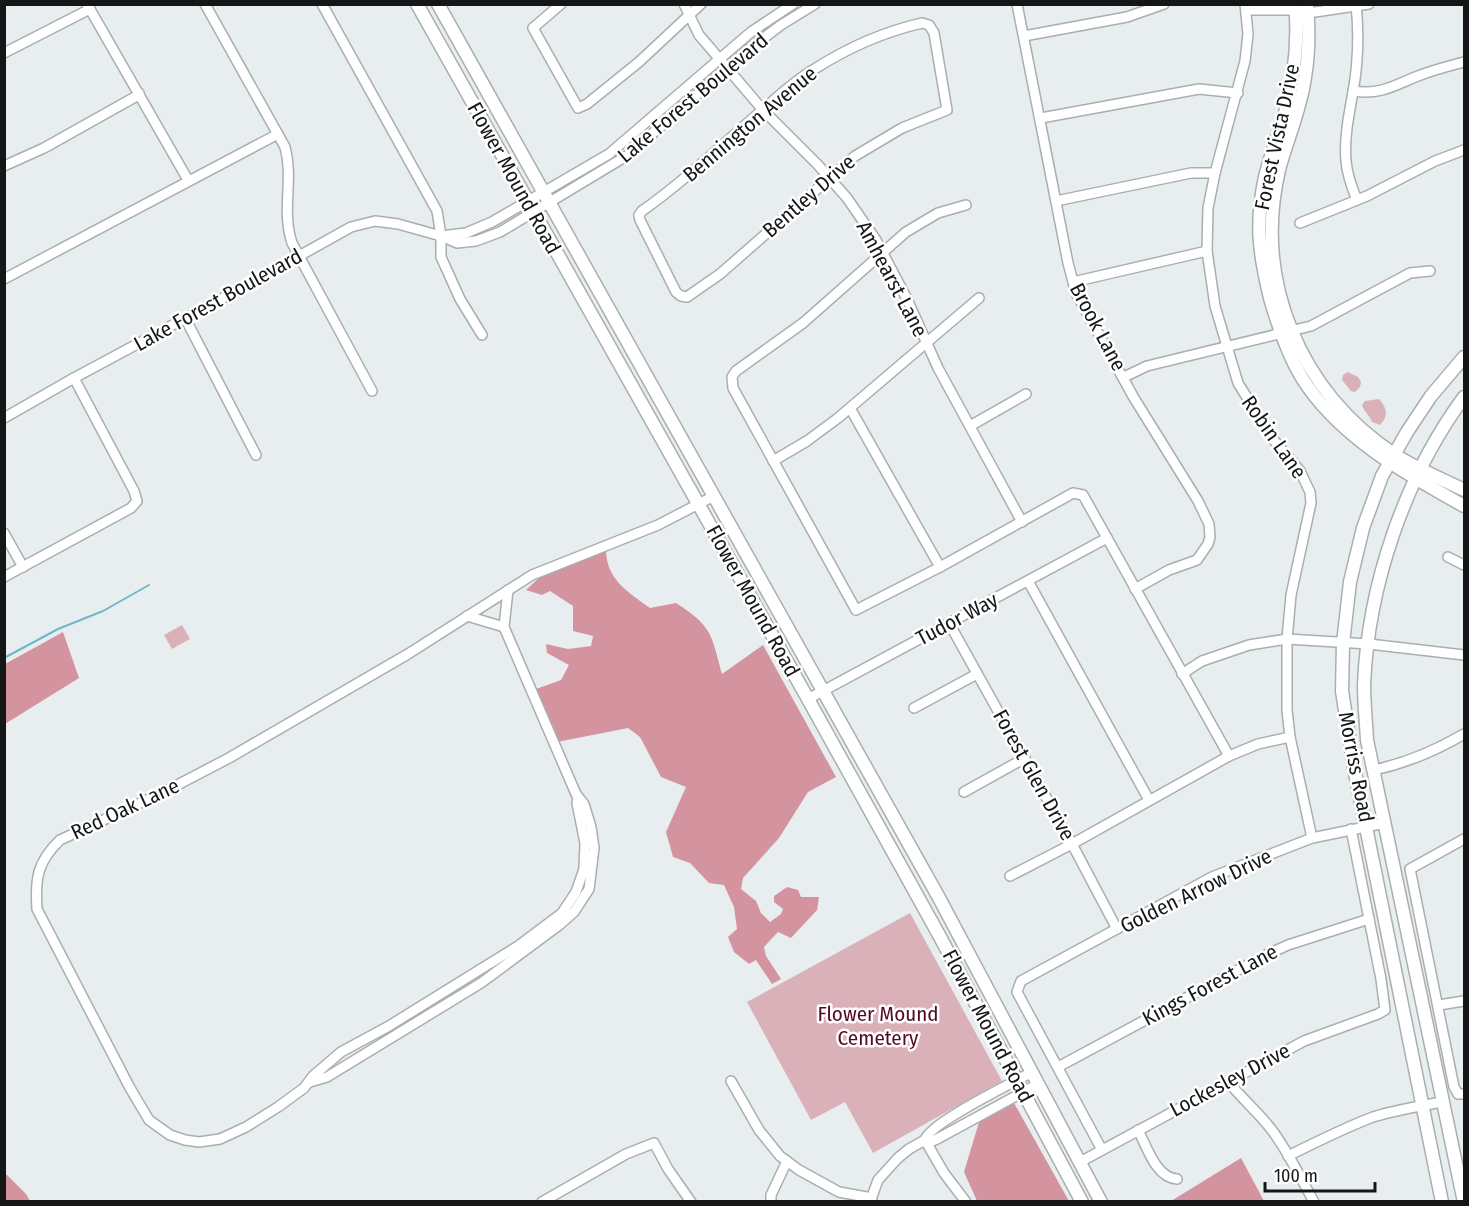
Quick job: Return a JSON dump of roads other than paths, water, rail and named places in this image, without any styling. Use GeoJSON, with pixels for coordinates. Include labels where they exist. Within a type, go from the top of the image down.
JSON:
{"type":"FeatureCollection","features":[{"type":"Feature","properties":{"kind":"main road","name":"Flower Mound Road"},"geometry":{"type":"LineString","coordinates":[[417,4],[808,699],[1082,1202]]}},
{"type":"Feature","properties":{"kind":"main road","name":"Flower Mound Road"},"geometry":{"type":"LineString","coordinates":[[438,4],[938,896],[1101,1202]]}},
{"type":"Feature","properties":{"kind":"main road","name":"Forest Vista Drive"},"geometry":{"type":"LineString","coordinates":[[1301,8],[1297,23],[1293,78],[1284,117],[1265,178],[1258,244],[1263,269],[1303,379],[1319,400],[1342,425],[1418,473],[1464,506]]}},
{"type":"Feature","properties":{"kind":"main road","name":"Morriss Road"},"geometry":{"type":"LineString","coordinates":[[1442,1202],[1366,826],[1342,691],[1350,582],[1363,528],[1392,458],[1407,432],[1431,396],[1464,357]]}},
{"type":"Feature","properties":{"kind":"main road","name":"Morriss Road"},"geometry":{"type":"LineString","coordinates":[[1464,397],[1434,443],[1418,473],[1384,567],[1377,593],[1365,668],[1367,740],[1464,1202]]}},
{"type":"Feature","properties":{"kind":"main road","name":"Forest Vista Drive"},"geometry":{"type":"LineString","coordinates":[[1418,473],[1464,490]]}},
{"type":"Feature","properties":{"kind":"main road"},"geometry":{"type":"LineString","coordinates":[[922,906],[938,896]]}},
{"type":"Feature","properties":{"kind":"street"},"geometry":{"type":"LineString","coordinates":[[205,4],[285,147],[289,160],[286,195],[287,229],[372,391]]}},
{"type":"Feature","properties":{"kind":"street"},"geometry":{"type":"LineString","coordinates":[[322,4],[437,211],[441,236],[441,257],[448,276],[482,335]]}},
{"type":"Feature","properties":{"kind":"street"},"geometry":{"type":"LineString","coordinates":[[561,4],[533,28],[578,108],[587,104],[639,62],[701,4]]}},
{"type":"Feature","properties":{"kind":"street","name":"Amhearst Lane"},"geometry":{"type":"LineString","coordinates":[[684,4],[699,35],[763,110],[829,177],[854,208],[883,252],[908,299],[926,343],[1022,522]]}},
{"type":"Feature","properties":{"kind":"street","name":"Lake Forest Boulevard"},"geometry":{"type":"LineString","coordinates":[[546,198],[609,154],[751,32],[793,4]]}},
{"type":"Feature","properties":{"kind":"street","name":"Lake Forest Boulevard"},"geometry":{"type":"LineString","coordinates":[[5,417],[351,227],[375,221],[398,224],[441,236],[466,233],[531,207],[639,147],[770,33],[816,4]]}},
{"type":"Feature","properties":{"kind":"street","name":"Brook Lane"},"geometry":{"type":"LineString","coordinates":[[1017,4],[1076,292],[1125,377],[1134,398],[1198,501],[1209,524],[1208,544],[1197,560],[1169,570],[1135,589]]}},
{"type":"Feature","properties":{"kind":"street"},"geometry":{"type":"LineString","coordinates":[[1024,36],[1127,17],[1164,4]]}},
{"type":"Feature","properties":{"kind":"street"},"geometry":{"type":"LineString","coordinates":[[1245,7],[1301,8],[1323,11],[1369,4]]}},
{"type":"Feature","properties":{"kind":"street"},"geometry":{"type":"LineString","coordinates":[[1356,6],[1358,27],[1353,91],[1348,112],[1346,160],[1357,200]]}},
{"type":"Feature","properties":{"kind":"street"},"geometry":{"type":"LineString","coordinates":[[4,53],[88,7],[188,180]]}},
{"type":"Feature","properties":{"kind":"street","name":"Robin Lane"},"geometry":{"type":"LineString","coordinates":[[1245,7],[1248,34],[1246,52],[1238,93],[1215,172],[1208,208],[1207,251],[1215,306],[1238,384],[1249,405],[1272,438],[1300,471],[1310,492],[1311,503],[1291,595],[1287,639],[1287,710],[1290,737],[1312,837]]}},
{"type":"Feature","properties":{"kind":"street","name":"Bennington Avenue"},"geometry":{"type":"LineString","coordinates":[[681,297],[676,292],[639,215],[812,70],[852,48],[896,29],[922,23],[929,25],[934,33],[947,110]]}},
{"type":"Feature","properties":{"kind":"street"},"geometry":{"type":"LineString","coordinates":[[1353,91],[1381,92],[1418,76],[1464,62]]}},
{"type":"Feature","properties":{"kind":"street"},"geometry":{"type":"LineString","coordinates":[[1041,118],[1199,89],[1238,93]]}},
{"type":"Feature","properties":{"kind":"street"},"geometry":{"type":"LineString","coordinates":[[4,166],[44,148],[139,93]]}},
{"type":"Feature","properties":{"kind":"street","name":"Bentley Drive"},"geometry":{"type":"LineString","coordinates":[[681,297],[694,293],[720,274],[829,177],[871,145],[902,128],[947,110]]}},
{"type":"Feature","properties":{"kind":"street"},"geometry":{"type":"LineString","coordinates":[[4,279],[278,134]]}},
{"type":"Feature","properties":{"kind":"street"},"geometry":{"type":"LineString","coordinates":[[1300,223],[1357,200],[1435,161],[1464,150]]}},
{"type":"Feature","properties":{"kind":"street"},"geometry":{"type":"LineString","coordinates":[[1056,201],[1191,174],[1215,172]]}},
{"type":"Feature","properties":{"kind":"street"},"geometry":{"type":"LineString","coordinates":[[966,205],[930,217],[906,232],[803,323],[736,371],[732,377],[733,388],[856,610],[940,567],[1073,493],[1083,495],[1229,756]]}},
{"type":"Feature","properties":{"kind":"street"},"geometry":{"type":"LineString","coordinates":[[1073,282],[1207,251]]}},
{"type":"Feature","properties":{"kind":"street"},"geometry":{"type":"LineString","coordinates":[[1125,377],[1147,366],[1286,334],[1311,326],[1410,273],[1430,271]]}},
{"type":"Feature","properties":{"kind":"street"},"geometry":{"type":"LineString","coordinates":[[773,461],[807,441],[850,408],[978,298]]}},
{"type":"Feature","properties":{"kind":"street"},"geometry":{"type":"LineString","coordinates":[[185,318],[256,455]]}},
{"type":"Feature","properties":{"kind":"street"},"geometry":{"type":"LineString","coordinates":[[4,577],[130,508],[137,501],[134,491],[74,378]]}},
{"type":"Feature","properties":{"kind":"street"},"geometry":{"type":"LineString","coordinates":[[969,426],[1026,394]]}},
{"type":"Feature","properties":{"kind":"street"},"geometry":{"type":"LineString","coordinates":[[850,408],[940,567]]}},
{"type":"Feature","properties":{"kind":"street","name":"Red Oak Lane"},"geometry":{"type":"LineString","coordinates":[[508,590],[504,627],[578,797],[577,804],[585,843],[584,869],[576,892],[562,913],[550,925],[389,1026],[341,1052],[313,1076],[310,1082],[278,1107],[246,1127],[220,1139],[199,1142],[171,1135],[149,1120],[130,1088],[37,909],[35,882],[52,848],[60,840],[162,793],[229,758],[408,654],[467,616],[508,590],[532,575],[634,535],[714,496]]}},
{"type":"Feature","properties":{"kind":"street"},"geometry":{"type":"LineString","coordinates":[[4,532],[23,567]]}},
{"type":"Feature","properties":{"kind":"street","name":"Tudor Way"},"geometry":{"type":"LineString","coordinates":[[808,699],[1107,538]]}},
{"type":"Feature","properties":{"kind":"street"},"geometry":{"type":"LineString","coordinates":[[1448,557],[1464,565]]}},
{"type":"Feature","properties":{"kind":"street"},"geometry":{"type":"LineString","coordinates":[[1028,581],[1149,800]]}},
{"type":"Feature","properties":{"kind":"street"},"geometry":{"type":"LineString","coordinates":[[467,616],[504,627]]}},
{"type":"Feature","properties":{"kind":"street","name":"Forest Glen Drive"},"geometry":{"type":"LineString","coordinates":[[949,623],[1117,928]]}},
{"type":"Feature","properties":{"kind":"street"},"geometry":{"type":"LineString","coordinates":[[1182,674],[1202,661],[1249,645],[1287,639],[1369,644],[1464,655]]}},
{"type":"Feature","properties":{"kind":"street"},"geometry":{"type":"LineString","coordinates":[[914,708],[977,674]]}},
{"type":"Feature","properties":{"kind":"street"},"geometry":{"type":"LineString","coordinates":[[1374,770],[1423,756],[1464,734]]}},
{"type":"Feature","properties":{"kind":"street"},"geometry":{"type":"LineString","coordinates":[[1010,876],[1229,756],[1258,744],[1290,737]]}},
{"type":"Feature","properties":{"kind":"street"},"geometry":{"type":"LineString","coordinates":[[964,792],[1025,758]]}},
{"type":"Feature","properties":{"kind":"street","name":"Golden Arrow Drive"},"geometry":{"type":"LineString","coordinates":[[1058,1067],[1017,992],[1021,981],[1212,878],[1312,837],[1385,823]]}},
{"type":"Feature","properties":{"kind":"street"},"geometry":{"type":"LineString","coordinates":[[1351,830],[1369,919]]}},
{"type":"Feature","properties":{"kind":"street"},"geometry":{"type":"LineString","coordinates":[[1461,1094],[1454,1087],[1410,869],[1464,839]]}},
{"type":"Feature","properties":{"kind":"street","name":"Lockesley Drive"},"geometry":{"type":"LineString","coordinates":[[1080,1162],[1304,1041],[1385,1010],[1369,919]]}},
{"type":"Feature","properties":{"kind":"street","name":"Kings Forest Lane"},"geometry":{"type":"LineString","coordinates":[[1058,1067],[1266,955],[1306,938],[1369,919]]}},
{"type":"Feature","properties":{"kind":"street"},"geometry":{"type":"LineString","coordinates":[[1439,1005],[1464,1001]]}},
{"type":"Feature","properties":{"kind":"street"},"geometry":{"type":"LineString","coordinates":[[1058,1067],[1102,1150]]}},
{"type":"Feature","properties":{"kind":"street"},"geometry":{"type":"LineString","coordinates":[[966,1202],[932,1156],[925,1140],[926,1134],[943,1121],[1035,1078]]}},
{"type":"Feature","properties":{"kind":"street"},"geometry":{"type":"LineString","coordinates":[[1228,1081],[1271,1128],[1314,1202]]}},
{"type":"Feature","properties":{"kind":"street"},"geometry":{"type":"LineString","coordinates":[[731,1082],[759,1130],[780,1156],[799,1170],[839,1192],[871,1200],[884,1171],[909,1149],[925,1140]]}},
{"type":"Feature","properties":{"kind":"street"},"geometry":{"type":"LineString","coordinates":[[1288,1156],[1358,1123],[1401,1109],[1442,1102]]}},
{"type":"Feature","properties":{"kind":"street"},"geometry":{"type":"LineString","coordinates":[[1138,1130],[1162,1173],[1169,1179],[1177,1179]]}},
{"type":"Feature","properties":{"kind":"street"},"geometry":{"type":"LineString","coordinates":[[542,1202],[626,1154],[654,1143],[668,1169],[691,1202]]}},
{"type":"Feature","properties":{"kind":"street"},"geometry":{"type":"LineString","coordinates":[[771,1202],[771,1195],[787,1161]]}},
{"type":"Feature","properties":{"kind":"waterway"},"geometry":{"type":"LineString","coordinates":[[4,658],[58,629],[103,611],[149,585]]}},
{"type":"Feature","properties":{"kind":"park label","name":"Flower Mound Cemetery"},"geometry":{"type":"Point","coordinates":[878,1026]}}]}
